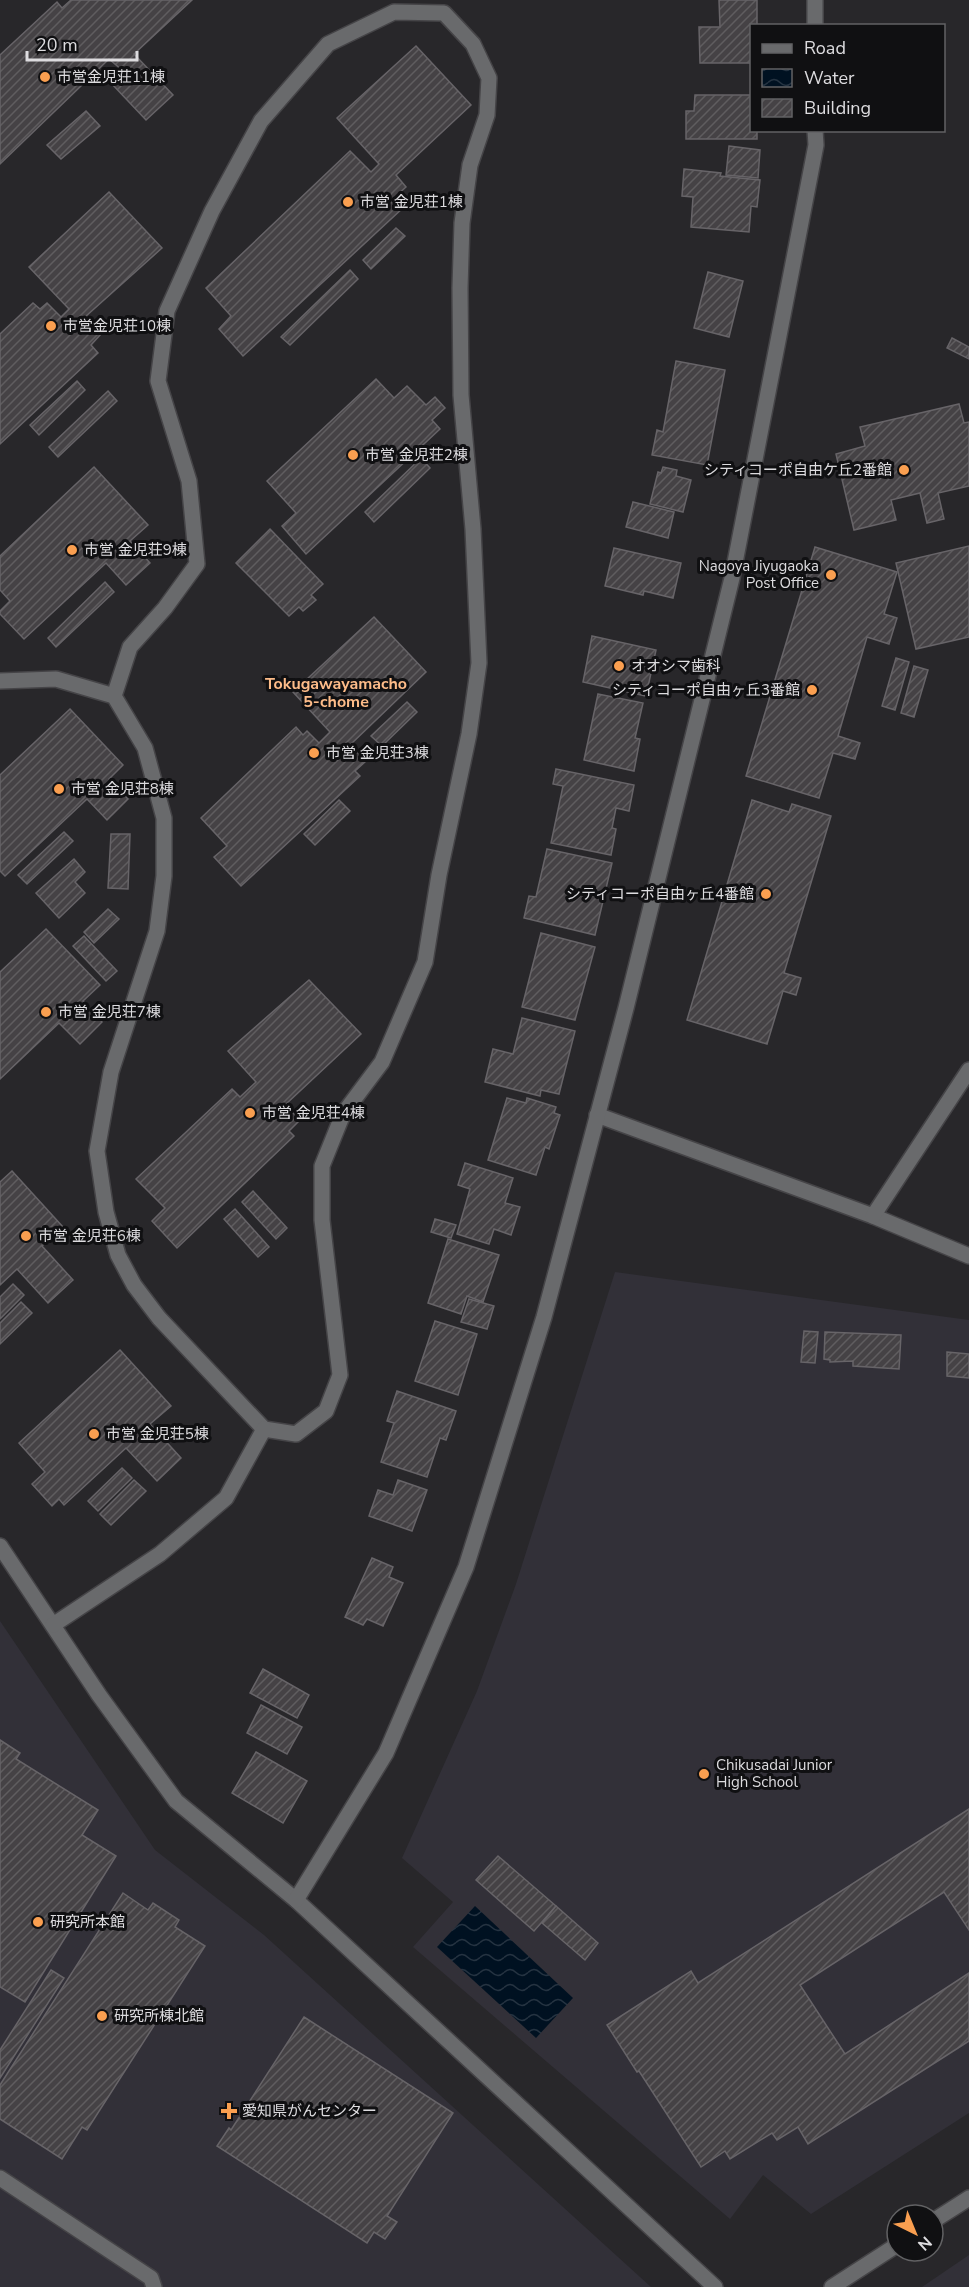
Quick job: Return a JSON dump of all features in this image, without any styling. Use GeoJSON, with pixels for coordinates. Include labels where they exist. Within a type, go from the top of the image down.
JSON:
{"type":"FeatureCollection","features":[{"type":"Feature","properties":{"kind":"street"},"geometry":{"type":"LineString","coordinates":[[815,0],[815,24]]}},
{"type":"Feature","properties":{"kind":"street"},"geometry":{"type":"LineString","coordinates":[[0,681],[56,679],[114,696],[145,748],[164,818],[164,876],[158,931],[111,1072],[97,1151],[105,1212],[118,1255],[134,1285],[159,1318],[264,1429],[296,1434],[326,1411],[340,1375],[322,1220],[322,1166],[343,1114],[382,1062],[425,962],[439,875],[469,734],[479,663],[473,530],[461,395],[460,288],[462,223],[470,165],[488,114],[489,78],[473,44],[444,13],[394,12],[328,44],[261,121],[212,211],[167,311],[158,381],[189,481],[197,564],[165,608],[129,647],[114,696]]}},
{"type":"Feature","properties":{"kind":"street"},"geometry":{"type":"LineString","coordinates":[[296,1900],[386,1753],[466,1567],[544,1317],[626,1008],[732,578],[816,145],[815,132]]}},
{"type":"Feature","properties":{"kind":"street"},"geometry":{"type":"LineString","coordinates":[[873,1216],[969,1070]]}},
{"type":"Feature","properties":{"kind":"street"},"geometry":{"type":"LineString","coordinates":[[597,1115],[873,1216],[969,1256]]}},
{"type":"Feature","properties":{"kind":"street"},"geometry":{"type":"LineString","coordinates":[[53,1625],[160,1554],[226,1498],[264,1429]]}},
{"type":"Feature","properties":{"kind":"street"},"geometry":{"type":"LineString","coordinates":[[0,1546],[99,1695],[176,1801],[296,1900],[715,2287]]}},
{"type":"Feature","properties":{"kind":"street"},"geometry":{"type":"LineString","coordinates":[[0,2178],[151,2278],[154,2287]]}},
{"type":"Feature","properties":{"kind":"street"},"geometry":{"type":"LineString","coordinates":[[945,2213],[969,2198]]}},
{"type":"Feature","properties":{"kind":"street"},"geometry":{"type":"LineString","coordinates":[[832,2287],[885,2253]]}},
{"type":"Feature","properties":{"kind":"shaded area","name":"Chikusadai Junior High School"},"geometry":{"type":"Polygon","coordinates":[[[615,1272],[969,1320],[969,2113],[811,2214],[763,2175],[730,2219],[413,1947],[453,1902],[402,1858],[477,1691],[516,1584],[615,1272]]]}},
{"type":"Feature","properties":{"kind":"shaded area","name":"愛知県がんセンター"},"geometry":{"type":"Polygon","coordinates":[[[0,1621],[155,1850],[264,1935],[651,2287],[0,2287],[0,1621]]]}},
{"type":"Feature","properties":{"kind":"shaded area"},"geometry":{"type":"Polygon","coordinates":[[[969,2255],[969,2287],[922,2287],[969,2255]]]}},
{"type":"Feature","properties":{"kind":"water"},"geometry":{"type":"Polygon","coordinates":[[[475,1906],[573,1998],[536,2038],[437,1947],[475,1906]]]}},
{"type":"Feature","properties":{"kind":"building","name":"市営金児荘11棟"},"geometry":{"type":"Polygon","coordinates":[[[71,0],[192,0],[134,54],[173,95],[146,120],[111,83],[123,71],[109,59],[0,164],[0,55],[57,2],[62,8],[71,0]]]}},
{"type":"Feature","properties":{"kind":"building"},"geometry":{"type":"Polygon","coordinates":[[[719,0],[757,0],[757,24],[750,24],[750,63],[700,63],[699,27],[720,27],[719,0]]]}},
{"type":"Feature","properties":{"kind":"building","name":"市営 金児荘1棟"},"geometry":{"type":"Polygon","coordinates":[[[416,46],[471,105],[396,175],[406,187],[395,197],[404,207],[243,356],[219,329],[231,316],[206,288],[350,151],[371,172],[379,164],[337,118],[416,46]]]}},
{"type":"Feature","properties":{"kind":"building"},"geometry":{"type":"Polygon","coordinates":[[[695,95],[750,95],[750,132],[757,132],[757,139],[686,139],[686,111],[694,111],[695,95]]]}},
{"type":"Feature","properties":{"kind":"building"},"geometry":{"type":"Polygon","coordinates":[[[86,111],[100,126],[61,159],[47,145],[86,111]]]}},
{"type":"Feature","properties":{"kind":"building"},"geometry":{"type":"Polygon","coordinates":[[[729,146],[760,150],[758,178],[726,175],[729,146]]]}},
{"type":"Feature","properties":{"kind":"building"},"geometry":{"type":"Polygon","coordinates":[[[684,169],[760,180],[757,207],[751,206],[749,232],[691,227],[693,197],[682,196],[684,169]]]}},
{"type":"Feature","properties":{"kind":"building","name":"市営金児荘10棟"},"geometry":{"type":"Polygon","coordinates":[[[109,192],[162,248],[85,317],[101,334],[91,345],[98,353],[0,444],[0,334],[33,303],[40,309],[47,303],[61,317],[69,309],[29,267],[109,192]]]}},
{"type":"Feature","properties":{"kind":"building"},"geometry":{"type":"Polygon","coordinates":[[[396,228],[405,236],[371,269],[363,260],[396,228]]]}},
{"type":"Feature","properties":{"kind":"building"},"geometry":{"type":"Polygon","coordinates":[[[350,270],[358,279],[290,345],[281,337],[350,270]]]}},
{"type":"Feature","properties":{"kind":"building"},"geometry":{"type":"Polygon","coordinates":[[[708,272],[743,281],[729,337],[694,328],[708,272]]]}},
{"type":"Feature","properties":{"kind":"building"},"geometry":{"type":"Polygon","coordinates":[[[952,338],[969,347],[969,359],[947,348],[952,338]]]}},
{"type":"Feature","properties":{"kind":"building"},"geometry":{"type":"Polygon","coordinates":[[[676,361],[725,370],[707,465],[652,455],[657,430],[663,432],[676,361]]]}},
{"type":"Feature","properties":{"kind":"building","name":"市営 金児荘2棟"},"geometry":{"type":"Polygon","coordinates":[[[376,379],[394,398],[407,386],[426,405],[435,397],[445,408],[432,420],[440,429],[306,554],[282,526],[296,513],[267,481],[376,379]]]}},
{"type":"Feature","properties":{"kind":"building"},"geometry":{"type":"Polygon","coordinates":[[[77,381],[85,390],[39,435],[30,425],[77,381]]]}},
{"type":"Feature","properties":{"kind":"building"},"geometry":{"type":"Polygon","coordinates":[[[108,391],[117,401],[58,457],[49,447],[108,391]]]}},
{"type":"Feature","properties":{"kind":"building","name":"シティコーポ自由ケ丘2番館"},"geometry":{"type":"Polygon","coordinates":[[[959,404],[964,423],[969,422],[969,486],[938,493],[944,519],[927,523],[920,493],[891,500],[896,520],[854,530],[836,454],[865,446],[860,427],[959,404]]]}},
{"type":"Feature","properties":{"kind":"building"},"geometry":{"type":"Polygon","coordinates":[[[421,458],[430,468],[374,522],[365,512],[421,458]]]}},
{"type":"Feature","properties":{"kind":"building","name":"市営 金児荘9棟"},"geometry":{"type":"Polygon","coordinates":[[[94,467],[148,525],[130,541],[150,563],[126,585],[106,563],[24,639],[0,614],[0,611],[10,601],[0,590],[0,556],[94,467]]]}},
{"type":"Feature","properties":{"kind":"building"},"geometry":{"type":"Polygon","coordinates":[[[663,467],[677,470],[676,476],[691,480],[683,512],[650,504],[658,472],[661,473],[663,467]]]}},
{"type":"Feature","properties":{"kind":"building"},"geometry":{"type":"Polygon","coordinates":[[[633,502],[674,512],[668,538],[626,527],[633,502]]]}},
{"type":"Feature","properties":{"kind":"building"},"geometry":{"type":"Polygon","coordinates":[[[270,529],[323,584],[311,595],[316,600],[303,611],[299,607],[289,616],[236,563],[270,529]]]}},
{"type":"Feature","properties":{"kind":"building"},"geometry":{"type":"Polygon","coordinates":[[[969,546],[969,637],[916,649],[896,563],[969,546]]]}},
{"type":"Feature","properties":{"kind":"building","name":"シティコーポ自由ヶ丘3番館"},"geometry":{"type":"Polygon","coordinates":[[[815,547],[897,572],[884,614],[897,618],[889,644],[867,637],[838,736],[860,743],[855,759],[833,753],[819,798],[746,776],[815,547]]]}},
{"type":"Feature","properties":{"kind":"building"},"geometry":{"type":"Polygon","coordinates":[[[614,548],[681,563],[673,598],[644,591],[643,595],[605,586],[614,548]]]}},
{"type":"Feature","properties":{"kind":"building"},"geometry":{"type":"Polygon","coordinates":[[[105,582],[114,592],[56,647],[48,638],[105,582]]]}},
{"type":"Feature","properties":{"kind":"building","name":"市営 金児荘3棟"},"geometry":{"type":"Polygon","coordinates":[[[374,617],[426,672],[350,745],[366,761],[355,771],[360,776],[241,886],[214,857],[227,846],[201,818],[296,727],[303,735],[307,731],[319,743],[330,732],[293,692],[374,617]]]}},
{"type":"Feature","properties":{"kind":"building","name":"オオシマ歯科"},"geometry":{"type":"Polygon","coordinates":[[[592,636],[656,650],[646,696],[583,682],[592,636]]]}},
{"type":"Feature","properties":{"kind":"building"},"geometry":{"type":"Polygon","coordinates":[[[896,658],[909,662],[895,710],[882,706],[896,658]]]}},
{"type":"Feature","properties":{"kind":"building"},"geometry":{"type":"Polygon","coordinates":[[[914,666],[928,670],[914,717],[901,713],[914,666]]]}},
{"type":"Feature","properties":{"kind":"building"},"geometry":{"type":"Polygon","coordinates":[[[598,694],[643,703],[635,738],[640,739],[634,771],[584,760],[598,694]]]}},
{"type":"Feature","properties":{"kind":"building"},"geometry":{"type":"Polygon","coordinates":[[[407,702],[417,712],[382,746],[371,736],[407,702]]]}},
{"type":"Feature","properties":{"kind":"building","name":"市営 金児荘8棟"},"geometry":{"type":"Polygon","coordinates":[[[70,709],[123,765],[109,779],[128,799],[107,820],[87,799],[5,876],[0,871],[0,775],[70,709]]]}},
{"type":"Feature","properties":{"kind":"building"},"geometry":{"type":"Polygon","coordinates":[[[556,769],[634,785],[629,811],[616,808],[612,828],[616,829],[611,855],[551,843],[563,786],[553,784],[556,769]]]}},
{"type":"Feature","properties":{"kind":"building"},"geometry":{"type":"Polygon","coordinates":[[[339,800],[350,811],[315,845],[304,834],[339,800]]]}},
{"type":"Feature","properties":{"kind":"building","name":"シティコーポ自由ヶ丘4番館"},"geometry":{"type":"Polygon","coordinates":[[[752,800],[789,812],[792,804],[831,816],[784,973],[801,978],[796,995],[783,991],[767,1044],[687,1020],[752,800]]]}},
{"type":"Feature","properties":{"kind":"building"},"geometry":{"type":"Polygon","coordinates":[[[64,832],[73,841],[27,884],[18,875],[64,832]]]}},
{"type":"Feature","properties":{"kind":"building"},"geometry":{"type":"Polygon","coordinates":[[[111,834],[130,834],[128,889],[108,888],[111,834]]]}},
{"type":"Feature","properties":{"kind":"building"},"geometry":{"type":"Polygon","coordinates":[[[547,849],[612,863],[595,935],[524,918],[529,896],[536,897],[547,849]]]}},
{"type":"Feature","properties":{"kind":"building"},"geometry":{"type":"Polygon","coordinates":[[[74,859],[85,872],[75,882],[85,893],[59,918],[36,893],[74,859]]]}},
{"type":"Feature","properties":{"kind":"building"},"geometry":{"type":"Polygon","coordinates":[[[108,909],[119,919],[94,943],[84,932],[108,909]]]}},
{"type":"Feature","properties":{"kind":"building","name":"市営 金児荘7棟"},"geometry":{"type":"Polygon","coordinates":[[[46,929],[100,985],[83,1001],[102,1022],[80,1044],[59,1023],[0,1079],[0,972],[46,929]]]}},
{"type":"Feature","properties":{"kind":"building"},"geometry":{"type":"Polygon","coordinates":[[[541,933],[595,947],[575,1020],[522,1007],[541,933]]]}},
{"type":"Feature","properties":{"kind":"building"},"geometry":{"type":"Polygon","coordinates":[[[84,936],[117,971],[106,981],[73,946],[84,936]]]}},
{"type":"Feature","properties":{"kind":"building","name":"市営 金児荘4棟"},"geometry":{"type":"Polygon","coordinates":[[[309,980],[361,1034],[285,1105],[300,1120],[289,1131],[294,1136],[177,1248],[152,1221],[165,1208],[136,1179],[232,1089],[240,1097],[256,1082],[228,1051],[309,980]]]}},
{"type":"Feature","properties":{"kind":"building"},"geometry":{"type":"Polygon","coordinates":[[[522,1018],[575,1031],[559,1094],[541,1090],[540,1096],[485,1082],[493,1049],[513,1054],[522,1018]]]}},
{"type":"Feature","properties":{"kind":"building"},"geometry":{"type":"Polygon","coordinates":[[[507,1098],[526,1103],[527,1098],[556,1107],[554,1113],[560,1115],[549,1149],[545,1147],[536,1175],[488,1160],[507,1098]]]}},
{"type":"Feature","properties":{"kind":"building"},"geometry":{"type":"Polygon","coordinates":[[[465,1163],[513,1178],[505,1203],[520,1207],[511,1235],[494,1229],[489,1244],[457,1234],[470,1189],[458,1185],[465,1163]]]}},
{"type":"Feature","properties":{"kind":"building","name":"市営 金児荘6棟"},"geometry":{"type":"Polygon","coordinates":[[[12,1171],[63,1227],[42,1246],[73,1280],[48,1303],[17,1269],[0,1285],[0,1182],[12,1171]]]}},
{"type":"Feature","properties":{"kind":"building"},"geometry":{"type":"Polygon","coordinates":[[[253,1191],[287,1228],[276,1239],[242,1202],[253,1191]]]}},
{"type":"Feature","properties":{"kind":"building"},"geometry":{"type":"Polygon","coordinates":[[[235,1209],[269,1247],[258,1257],[224,1219],[235,1209]]]}},
{"type":"Feature","properties":{"kind":"building"},"geometry":{"type":"Polygon","coordinates":[[[435,1219],[456,1225],[451,1238],[431,1232],[435,1219]]]}},
{"type":"Feature","properties":{"kind":"building"},"geometry":{"type":"Polygon","coordinates":[[[448,1239],[499,1255],[483,1302],[467,1296],[461,1314],[428,1303],[448,1239]]]}},
{"type":"Feature","properties":{"kind":"building"},"geometry":{"type":"Polygon","coordinates":[[[13,1284],[24,1295],[0,1319],[0,1297],[13,1284]]]}},
{"type":"Feature","properties":{"kind":"building"},"geometry":{"type":"Polygon","coordinates":[[[469,1299],[494,1306],[487,1329],[461,1322],[469,1299]]]}},
{"type":"Feature","properties":{"kind":"building"},"geometry":{"type":"Polygon","coordinates":[[[21,1302],[32,1313],[0,1344],[0,1323],[21,1302]]]}},
{"type":"Feature","properties":{"kind":"building"},"geometry":{"type":"Polygon","coordinates":[[[435,1321],[477,1334],[458,1395],[415,1381],[435,1321]]]}},
{"type":"Feature","properties":{"kind":"building"},"geometry":{"type":"Polygon","coordinates":[[[804,1331],[818,1332],[815,1363],[801,1362],[804,1331]]]}},
{"type":"Feature","properties":{"kind":"building"},"geometry":{"type":"Polygon","coordinates":[[[825,1332],[901,1335],[899,1369],[853,1366],[853,1361],[830,1362],[824,1359],[825,1332]]]}},
{"type":"Feature","properties":{"kind":"building","name":"市営 金児荘5棟"},"geometry":{"type":"Polygon","coordinates":[[[120,1350],[171,1406],[150,1424],[181,1458],[157,1481],[126,1448],[64,1505],[59,1499],[52,1506],[32,1484],[45,1472],[19,1443],[120,1350]]]}},
{"type":"Feature","properties":{"kind":"building"},"geometry":{"type":"Polygon","coordinates":[[[947,1352],[969,1354],[969,1378],[947,1376],[947,1352]]]}},
{"type":"Feature","properties":{"kind":"building"},"geometry":{"type":"Polygon","coordinates":[[[397,1391],[456,1411],[446,1440],[440,1438],[427,1477],[381,1462],[394,1423],[387,1421],[397,1391]]]}},
{"type":"Feature","properties":{"kind":"building"},"geometry":{"type":"Polygon","coordinates":[[[122,1468],[132,1478],[98,1511],[88,1501],[122,1468]]]}},
{"type":"Feature","properties":{"kind":"building"},"geometry":{"type":"Polygon","coordinates":[[[134,1480],[146,1491],[111,1525],[100,1514],[134,1480]]]}},
{"type":"Feature","properties":{"kind":"building"},"geometry":{"type":"Polygon","coordinates":[[[398,1480],[427,1490],[412,1531],[369,1516],[378,1490],[393,1495],[398,1480]]]}},
{"type":"Feature","properties":{"kind":"building"},"geometry":{"type":"Polygon","coordinates":[[[372,1558],[393,1567],[389,1577],[403,1583],[383,1626],[367,1619],[363,1625],[345,1617],[372,1558]]]}},
{"type":"Feature","properties":{"kind":"building"},"geometry":{"type":"Polygon","coordinates":[[[263,1669],[309,1695],[297,1718],[250,1693],[263,1669]]]}},
{"type":"Feature","properties":{"kind":"building"},"geometry":{"type":"Polygon","coordinates":[[[261,1705],[302,1727],[287,1754],[247,1733],[261,1705]]]}},
{"type":"Feature","properties":{"kind":"building","name":"研究所本館"},"geometry":{"type":"Polygon","coordinates":[[[0,1740],[20,1753],[16,1759],[98,1810],[82,1835],[116,1856],[25,2002],[0,1987],[0,1740]]]}},
{"type":"Feature","properties":{"kind":"building"},"geometry":{"type":"Polygon","coordinates":[[[256,1752],[307,1781],[283,1823],[232,1793],[256,1752]]]}},
{"type":"Feature","properties":{"kind":"building"},"geometry":{"type":"Polygon","coordinates":[[[969,1809],[969,1930],[944,1892],[800,1985],[845,2054],[969,1973],[969,2041],[808,2144],[798,2127],[777,2140],[772,2133],[730,2159],[725,2151],[701,2167],[607,2025],[691,1971],[698,1983],[969,1809]]]}},
{"type":"Feature","properties":{"kind":"building"},"geometry":{"type":"Polygon","coordinates":[[[498,1856],[556,1906],[534,1931],[476,1880],[498,1856]]]}},
{"type":"Feature","properties":{"kind":"building","name":"研究所棟北館"},"geometry":{"type":"Polygon","coordinates":[[[123,1893],[148,1910],[153,1903],[179,1920],[175,1927],[205,1946],[87,2130],[82,2127],[62,2159],[0,2119],[0,2085],[123,1893]]]}},
{"type":"Feature","properties":{"kind":"building"},"geometry":{"type":"Polygon","coordinates":[[[556,1906],[598,1943],[585,1960],[542,1923],[556,1906]]]}},
{"type":"Feature","properties":{"kind":"building"},"geometry":{"type":"Polygon","coordinates":[[[51,1970],[64,1978],[0,2078],[0,2050],[51,1970]]]}},
{"type":"Feature","properties":{"kind":"building"},"geometry":{"type":"Polygon","coordinates":[[[304,2017],[453,2113],[387,2216],[397,2222],[385,2239],[374,2232],[367,2243],[217,2146],[229,2128],[231,2130],[304,2017]]]}},
{"type":"Feature","properties":{"kind":"place","name":"市営金児荘11棟"},"geometry":{"type":"Point","coordinates":[45,77]}},
{"type":"Feature","properties":{"kind":"place","name":"市営 金児荘1棟"},"geometry":{"type":"Point","coordinates":[348,202]}},
{"type":"Feature","properties":{"kind":"place","name":"市営金児荘10棟"},"geometry":{"type":"Point","coordinates":[51,326]}},
{"type":"Feature","properties":{"kind":"place","name":"市営 金児荘2棟"},"geometry":{"type":"Point","coordinates":[353,455]}},
{"type":"Feature","properties":{"kind":"place","name":"シティコーポ自由ケ丘2番館"},"geometry":{"type":"Point","coordinates":[904,470]}},
{"type":"Feature","properties":{"kind":"place","name":"市営 金児荘9棟"},"geometry":{"type":"Point","coordinates":[72,550]}},
{"type":"Feature","properties":{"kind":"place","name":"Nagoya Jiyugaoka Post Office"},"geometry":{"type":"Point","coordinates":[831,575]}},
{"type":"Feature","properties":{"kind":"place","name":"オオシマ歯科"},"geometry":{"type":"Point","coordinates":[619,666]}},
{"type":"Feature","properties":{"kind":"place","name":"シティコーポ自由ヶ丘3番館"},"geometry":{"type":"Point","coordinates":[812,690]}},
{"type":"Feature","properties":{"kind":"place","name":"市営 金児荘3棟"},"geometry":{"type":"Point","coordinates":[314,753]}},
{"type":"Feature","properties":{"kind":"place","name":"市営 金児荘8棟"},"geometry":{"type":"Point","coordinates":[59,789]}},
{"type":"Feature","properties":{"kind":"place","name":"シティコーポ自由ヶ丘4番館"},"geometry":{"type":"Point","coordinates":[766,894]}},
{"type":"Feature","properties":{"kind":"place","name":"市営 金児荘7棟"},"geometry":{"type":"Point","coordinates":[46,1012]}},
{"type":"Feature","properties":{"kind":"place","name":"市営 金児荘4棟"},"geometry":{"type":"Point","coordinates":[250,1113]}},
{"type":"Feature","properties":{"kind":"place","name":"市営 金児荘6棟"},"geometry":{"type":"Point","coordinates":[26,1236]}},
{"type":"Feature","properties":{"kind":"place","name":"市営 金児荘5棟"},"geometry":{"type":"Point","coordinates":[94,1434]}},
{"type":"Feature","properties":{"kind":"place","name":"Chikusadai Junior High School"},"geometry":{"type":"Point","coordinates":[704,1774]}},
{"type":"Feature","properties":{"kind":"place","name":"研究所本館"},"geometry":{"type":"Point","coordinates":[38,1922]}},
{"type":"Feature","properties":{"kind":"place","name":"研究所棟北館"},"geometry":{"type":"Point","coordinates":[102,2016]}},
{"type":"Feature","properties":{"kind":"place","name":"愛知県がんセンター"},"geometry":{"type":"Point","coordinates":[229,2111]}},
{"type":"Feature","properties":{"kind":"district","name":"Tokugawayamacho 5-chome"},"geometry":{"type":"Point","coordinates":[336,692]}}]}
